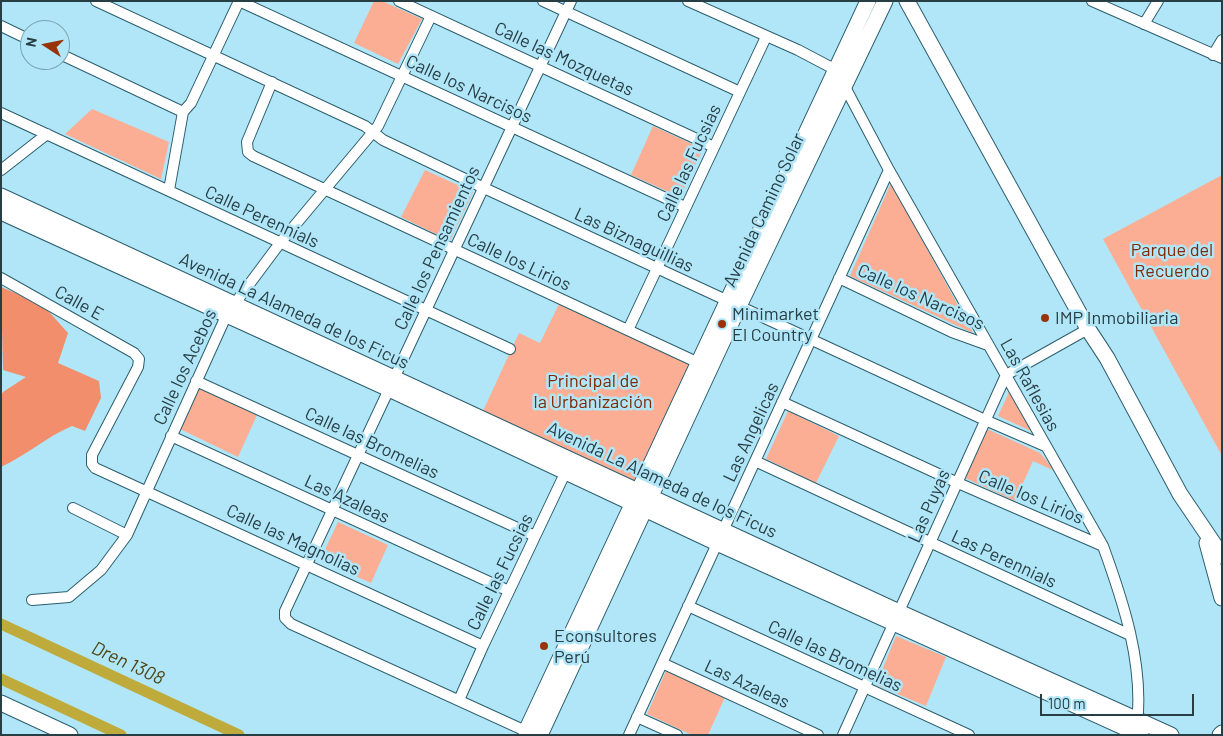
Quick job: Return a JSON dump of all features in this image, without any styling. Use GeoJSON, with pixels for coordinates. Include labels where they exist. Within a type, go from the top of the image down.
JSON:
{"type":"FeatureCollection","features":[{"type":"Feature","properties":{"kind":"street","name":"Las Biznaguillias"},"geometry":{"type":"LineString","coordinates":[[96,1],[272,82],[373,132],[383,140],[484,188],[985,420],[1046,446]]}},
{"type":"Feature","properties":{"kind":"street"},"geometry":{"type":"LineString","coordinates":[[169,190],[183,112],[191,103],[239,1]]}},
{"type":"Feature","properties":{"kind":"street","name":"Calle los Narcisos"},"geometry":{"type":"LineString","coordinates":[[239,1],[686,207]]}},
{"type":"Feature","properties":{"kind":"street","name":"Calle las Mozquetas"},"geometry":{"type":"LineString","coordinates":[[400,1],[714,147]]}},
{"type":"Feature","properties":{"kind":"street"},"geometry":{"type":"LineString","coordinates":[[543,1],[740,92]]}},
{"type":"Feature","properties":{"kind":"street","name":"Calle los Pensamientos"},"geometry":{"type":"LineString","coordinates":[[459,700],[291,624],[285,618],[285,611],[571,1]]}},
{"type":"Feature","properties":{"kind":"street"},"geometry":{"type":"LineString","coordinates":[[688,1],[836,70]]}},
{"type":"Feature","properties":{"kind":"street","name":"Avenida Camino Solar"},"geometry":{"type":"LineString","coordinates":[[734,304],[868,1]]}},
{"type":"Feature","properties":{"kind":"street","name":"Avenida Camino Solar"},"geometry":{"type":"LineString","coordinates":[[534,734],[734,304],[884,1]]}},
{"type":"Feature","properties":{"kind":"street"},"geometry":{"type":"LineString","coordinates":[[907,1],[1088,329],[1108,358],[1180,494],[1222,556]]}},
{"type":"Feature","properties":{"kind":"street"},"geometry":{"type":"LineString","coordinates":[[1092,1],[1218,57],[1222,40]]}},
{"type":"Feature","properties":{"kind":"street"},"geometry":{"type":"LineString","coordinates":[[1144,24],[1158,1]]}},
{"type":"Feature","properties":{"kind":"street","name":"Calle los Acebos"},"geometry":{"type":"LineString","coordinates":[[32,600],[69,597],[101,570],[127,535],[145,490],[231,309],[280,243],[378,126],[431,16]]}},
{"type":"Feature","properties":{"kind":"street"},"geometry":{"type":"LineString","coordinates":[[1,26],[20,35]]}},
{"type":"Feature","properties":{"kind":"street","name":"Calle las Fucsias"},"geometry":{"type":"LineString","coordinates":[[628,330],[766,37]]}},
{"type":"Feature","properties":{"kind":"street"},"geometry":{"type":"LineString","coordinates":[[70,59],[183,112]]}},
{"type":"Feature","properties":{"kind":"street","name":"Las Raflesias"},"geometry":{"type":"LineString","coordinates":[[836,70],[889,170],[1103,546],[1119,591],[1130,635],[1136,668],[1137,730]]}},
{"type":"Feature","properties":{"kind":"street","name":"Calle los Lirios"},"geometry":{"type":"LineString","coordinates":[[272,82],[247,142],[248,152],[252,156],[705,366]]}},
{"type":"Feature","properties":{"kind":"street","name":"Calle Perennials"},"geometry":{"type":"LineString","coordinates":[[1,113],[510,349]]}},
{"type":"Feature","properties":{"kind":"street"},"geometry":{"type":"LineString","coordinates":[[1,170],[47,134]]}},
{"type":"Feature","properties":{"kind":"street","name":"Las Angelicas"},"geometry":{"type":"LineString","coordinates":[[630,735],[889,170]]}},
{"type":"Feature","properties":{"kind":"street","name":"Avenida La Alameda de los Ficus"},"geometry":{"type":"LineString","coordinates":[[1,196],[231,309],[568,466],[642,499],[724,529],[897,617],[1137,730],[1171,735]]}},
{"type":"Feature","properties":{"kind":"street","name":"Avenida La Alameda de los Ficus"},"geometry":{"type":"LineString","coordinates":[[1,212],[231,309]]}},
{"type":"Feature","properties":{"kind":"street","name":"Calle E"},"geometry":{"type":"LineString","coordinates":[[1,278],[134,353],[139,359],[138,368],[92,455],[92,464]]}},
{"type":"Feature","properties":{"kind":"street","name":"Calle los Narcisos"},"geometry":{"type":"LineString","coordinates":[[840,278],[952,332],[988,345]]}},
{"type":"Feature","properties":{"kind":"street"},"geometry":{"type":"LineString","coordinates":[[1006,375],[1088,329]]}},
{"type":"Feature","properties":{"kind":"street","name":"Las Puyas"},"geometry":{"type":"LineString","coordinates":[[843,735],[1006,375]]}},
{"type":"Feature","properties":{"kind":"street","name":"Calle las Bromelias"},"geometry":{"type":"LineString","coordinates":[[196,381],[535,536]]}},
{"type":"Feature","properties":{"kind":"street","name":"Calle los Lirios"},"geometry":{"type":"LineString","coordinates":[[782,402],[958,484],[1103,546]]}},
{"type":"Feature","properties":{"kind":"street","name":"Las Azaleas"},"geometry":{"type":"LineString","coordinates":[[171,436],[509,590]]}},
{"type":"Feature","properties":{"kind":"street","name":"Las Perennials"},"geometry":{"type":"LineString","coordinates":[[755,461],[930,544],[1130,635]]}},
{"type":"Feature","properties":{"kind":"street","name":"Calle las Magnolias"},"geometry":{"type":"LineString","coordinates":[[92,464],[95,468],[306,563],[483,646]]}},
{"type":"Feature","properties":{"kind":"street","name":"Calle las Fucsias"},"geometry":{"type":"LineString","coordinates":[[459,700],[568,466]]}},
{"type":"Feature","properties":{"kind":"street","name":"Avenida La Alameda de los Ficus"},"geometry":{"type":"LineString","coordinates":[[642,499],[717,543],[897,617]]}},
{"type":"Feature","properties":{"kind":"street"},"geometry":{"type":"LineString","coordinates":[[73,508],[127,535]]}},
{"type":"Feature","properties":{"kind":"street"},"geometry":{"type":"LineString","coordinates":[[1201,526],[1222,598]]}},
{"type":"Feature","properties":{"kind":"street","name":"Calle las Bromelias"},"geometry":{"type":"LineString","coordinates":[[688,606],[969,735]]}},
{"type":"Feature","properties":{"kind":"street","name":"Las Azaleas"},"geometry":{"type":"LineString","coordinates":[[662,663],[818,735]]}},
{"type":"Feature","properties":{"kind":"street"},"geometry":{"type":"LineString","coordinates":[[459,700],[534,734]]}},
{"type":"Feature","properties":{"kind":"street"},"geometry":{"type":"LineString","coordinates":[[1,703],[70,735]]}},
{"type":"Feature","properties":{"kind":"street"},"geometry":{"type":"LineString","coordinates":[[637,717],[677,735]]}},
{"type":"Feature","properties":{"kind":"green space"},"geometry":{"type":"Polygon","coordinates":[[[374,1],[382,1],[422,19],[398,64],[354,43],[374,1]]]}},
{"type":"Feature","properties":{"kind":"green space"},"geometry":{"type":"Polygon","coordinates":[[[92,109],[169,142],[161,179],[65,134],[92,109]]]}},
{"type":"Feature","properties":{"kind":"green space"},"geometry":{"type":"Polygon","coordinates":[[[653,126],[703,149],[680,197],[631,175],[653,126]]]}},
{"type":"Feature","properties":{"kind":"green space"},"geometry":{"type":"Polygon","coordinates":[[[425,170],[473,192],[450,241],[401,217],[425,170]]]}},
{"type":"Feature","properties":{"kind":"green space","name":"Parque del Recuerdo"},"geometry":{"type":"Polygon","coordinates":[[[1222,175],[1222,456],[1103,239],[1222,175]]]}},
{"type":"Feature","properties":{"kind":"green space"},"geometry":{"type":"Polygon","coordinates":[[[891,183],[973,333],[850,276],[891,183]]]}},
{"type":"Feature","properties":{"kind":"green space","name":"Principal de la Urbanización"},"geometry":{"type":"Polygon","coordinates":[[[559,304],[692,365],[636,483],[483,411],[519,333],[540,343],[559,304]]]}},
{"type":"Feature","properties":{"kind":"green space"},"geometry":{"type":"Polygon","coordinates":[[[199,388],[257,415],[238,457],[180,429],[199,388]]]}},
{"type":"Feature","properties":{"kind":"green space"},"geometry":{"type":"Polygon","coordinates":[[[1009,392],[1031,431],[998,416],[1009,392]]]}},
{"type":"Feature","properties":{"kind":"green space"},"geometry":{"type":"Polygon","coordinates":[[[788,411],[839,436],[816,483],[766,459],[788,411]]]}},
{"type":"Feature","properties":{"kind":"green space"},"geometry":{"type":"Polygon","coordinates":[[[987,429],[1040,453],[1055,471],[1033,461],[1015,501],[965,478],[987,429]]]}},
{"type":"Feature","properties":{"kind":"green space"},"geometry":{"type":"Polygon","coordinates":[[[338,522],[388,545],[371,583],[320,560],[338,522]]]}},
{"type":"Feature","properties":{"kind":"green space"},"geometry":{"type":"Polygon","coordinates":[[[896,636],[946,657],[926,706],[876,685],[896,636]]]}},
{"type":"Feature","properties":{"kind":"green space"},"geometry":{"type":"Polygon","coordinates":[[[666,671],[725,697],[708,735],[692,735],[647,714],[666,671]]]}},
{"type":"Feature","properties":{"kind":"shaded area"},"geometry":{"type":"Polygon","coordinates":[[[1,287],[42,304],[68,333],[58,363],[99,381],[101,398],[85,431],[72,426],[1,467],[1,396],[3,392],[26,377],[3,370],[1,287]]]}},
{"type":"Feature","properties":{"kind":"waterway","name":"Dren 1308"},"geometry":{"type":"LineString","coordinates":[[1,624],[239,735]]}},
{"type":"Feature","properties":{"kind":"waterway"},"geometry":{"type":"LineString","coordinates":[[1,679],[121,735]]}},
{"type":"Feature","properties":{"kind":"place","name":"IMP Inmobiliaria"},"geometry":{"type":"Point","coordinates":[1045,318]}},
{"type":"Feature","properties":{"kind":"place","name":"Minimarket El Country"},"geometry":{"type":"Point","coordinates":[722,324]}},
{"type":"Feature","properties":{"kind":"place","name":"Econsultores Perú"},"geometry":{"type":"Point","coordinates":[544,646]}}]}
